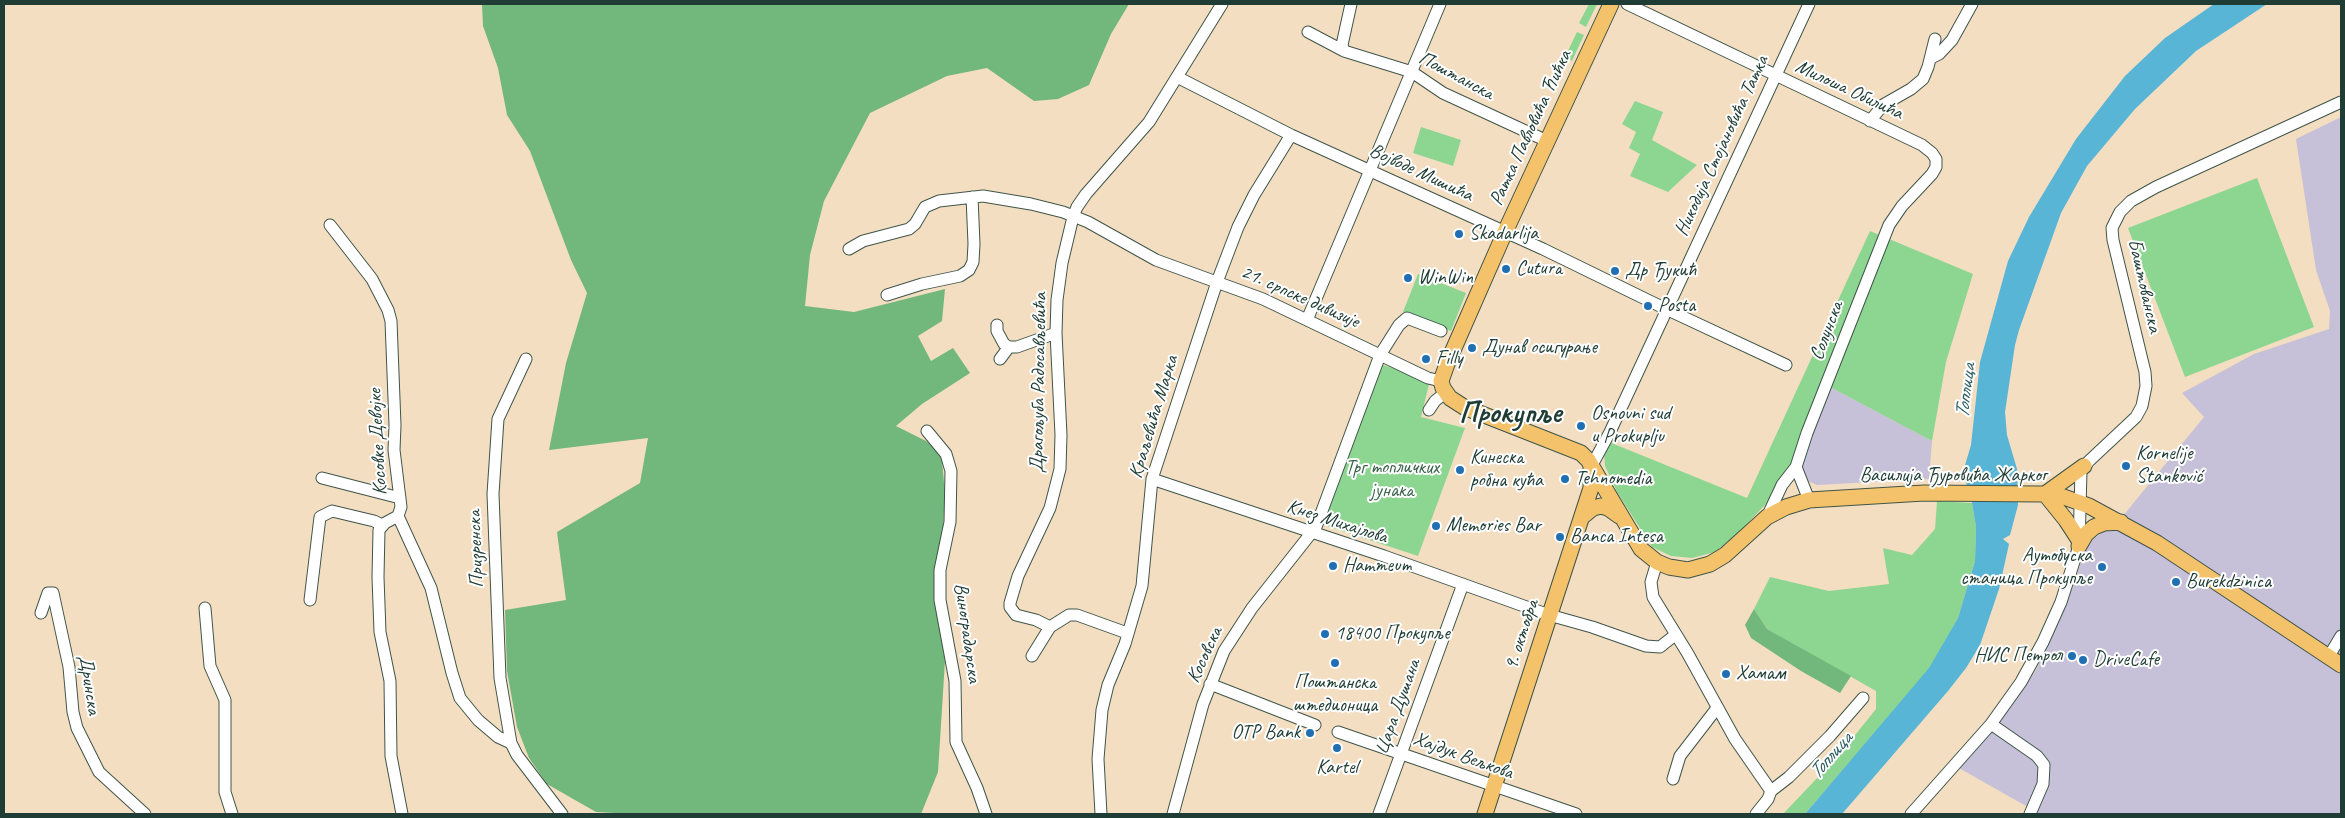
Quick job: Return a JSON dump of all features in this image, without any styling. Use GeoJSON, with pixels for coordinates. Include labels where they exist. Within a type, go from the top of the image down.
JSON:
{"type":"FeatureCollection","features":[{"type":"Feature","properties":{"kind":"main road","name":"Ратка Павловића Ћићка"},"geometry":{"type":"LineString","coordinates":[[1444,387],[1451,354],[1505,232],[1611,4]]}},
{"type":"Feature","properties":{"kind":"main road","name":"21. српске дивизије"},"geometry":{"type":"LineString","coordinates":[[1444,387],[1454,401],[1464,407],[1578,451],[1585,456],[1591,468]]}},
{"type":"Feature","properties":{"kind":"main road"},"geometry":{"type":"LineString","coordinates":[[2084,466],[2043,494],[2066,520],[2079,543],[2094,527],[2104,523],[2121,522]]}},
{"type":"Feature","properties":{"kind":"main road","name":"Василија Ђуровића Жарког"},"geometry":{"type":"LineString","coordinates":[[1591,468],[1641,549],[1657,562],[1674,568],[1688,570],[1710,564],[1725,555],[1767,517],[1786,507],[1809,500],[1924,493],[2043,494],[2061,496],[2082,503],[2121,522],[2335,661]]}},
{"type":"Feature","properties":{"kind":"main road","name":"9. октобра"},"geometry":{"type":"LineString","coordinates":[[1485,814],[1593,482],[1591,468]]}},
{"type":"Feature","properties":{"kind":"main road"},"geometry":{"type":"LineString","coordinates":[[1582,517],[1593,508],[1601,506],[1608,508],[1619,516]]}},
{"type":"Feature","properties":{"kind":"street","name":"Драгољуба Радосављевића"},"geometry":{"type":"LineString","coordinates":[[1050,627],[1036,620],[1016,615],[1010,607],[1010,603],[1018,576],[1050,508],[1060,469],[1061,435],[1056,333],[1060,276],[1073,217],[1086,194],[1142,130],[1222,4]]}},
{"type":"Feature","properties":{"kind":"street"},"geometry":{"type":"LineString","coordinates":[[1344,51],[1342,45],[1351,4]]}},
{"type":"Feature","properties":{"kind":"street"},"geometry":{"type":"LineString","coordinates":[[1307,320],[1440,4]]}},
{"type":"Feature","properties":{"kind":"street","name":"Милоша Обилића"},"geometry":{"type":"LineString","coordinates":[[1627,4],[1776,76],[1822,95],[1926,148],[1934,156],[1936,167]]}},
{"type":"Feature","properties":{"kind":"street","name":"Никодија Стојановића Татка"},"geometry":{"type":"LineString","coordinates":[[1591,468],[1610,432],[1809,4]]}},
{"type":"Feature","properties":{"kind":"street"},"geometry":{"type":"LineString","coordinates":[[1931,58],[1939,54],[1952,40],[1972,4]]}},
{"type":"Feature","properties":{"kind":"street","name":"Поштанска"},"geometry":{"type":"LineString","coordinates":[[1308,32],[1344,51],[1412,72],[1443,93],[1548,141]]}},
{"type":"Feature","properties":{"kind":"street"},"geometry":{"type":"LineString","coordinates":[[1870,121],[1883,105],[1919,83],[1925,75],[1935,39]]}},
{"type":"Feature","properties":{"kind":"street","name":"Војводе Мишића"},"geometry":{"type":"LineString","coordinates":[[1177,77],[1291,135],[1505,232],[1786,364]]}},
{"type":"Feature","properties":{"kind":"street","name":"Баштованска"},"geometry":{"type":"LineString","coordinates":[[2084,466],[2136,417],[2144,399],[2145,372],[2112,240],[2112,228],[2120,212],[2131,201],[2156,188],[2341,102]]}},
{"type":"Feature","properties":{"kind":"street","name":"Краљевића Марка"},"geometry":{"type":"LineString","coordinates":[[1101,814],[1098,759],[1101,720],[1108,686],[1128,633],[1144,575],[1152,479],[1217,282],[1245,211],[1291,135]]}},
{"type":"Feature","properties":{"kind":"street","name":"Солунска"},"geometry":{"type":"LineString","coordinates":[[1767,517],[1779,490],[1796,467],[1807,433],[1889,225],[1897,212],[1928,180],[1936,167]]}},
{"type":"Feature","properties":{"kind":"street"},"geometry":{"type":"LineString","coordinates":[[887,296],[922,284],[960,276],[968,270],[973,262],[974,244],[972,197]]}},
{"type":"Feature","properties":{"kind":"street","name":"21. српске дивизије"},"geometry":{"type":"LineString","coordinates":[[849,249],[863,241],[909,229],[915,224],[924,208],[930,204],[972,197],[1010,199],[1063,212],[1098,227],[1156,260],[1263,299],[1444,387]]}},
{"type":"Feature","properties":{"kind":"street","name":"Косовке Девојке"},"geometry":{"type":"LineString","coordinates":[[330,225],[372,279],[390,317],[395,408],[394,450],[401,507],[398,516],[382,525]]}},
{"type":"Feature","properties":{"kind":"street"},"geometry":{"type":"LineString","coordinates":[[1312,534],[1320,518],[1380,355],[1399,326],[1407,318],[1441,331]]}},
{"type":"Feature","properties":{"kind":"street"},"geometry":{"type":"LineString","coordinates":[[997,325],[997,331],[1004,344],[1009,347],[1018,347],[1056,333]]}},
{"type":"Feature","properties":{"kind":"street"},"geometry":{"type":"LineString","coordinates":[[1000,358],[1009,347]]}},
{"type":"Feature","properties":{"kind":"street","name":"Призренска"},"geometry":{"type":"LineString","coordinates":[[526,359],[498,419],[493,494],[500,678],[511,743],[517,754],[562,814]]}},
{"type":"Feature","properties":{"kind":"street"},"geometry":{"type":"LineString","coordinates":[[1429,410],[1444,387]]}},
{"type":"Feature","properties":{"kind":"street","name":"Виноградарска"},"geometry":{"type":"LineString","coordinates":[[926,431],[946,454],[951,471],[950,522],[940,570],[941,606],[955,681],[956,742],[977,788],[986,814]]}},
{"type":"Feature","properties":{"kind":"street"},"geometry":{"type":"LineString","coordinates":[[1911,814],[1991,724],[2022,682],[2044,642],[2067,586],[2079,543],[2082,503],[2079,478],[2084,466]]}},
{"type":"Feature","properties":{"kind":"street"},"geometry":{"type":"LineString","coordinates":[[1796,467],[1809,500]]}},
{"type":"Feature","properties":{"kind":"street"},"geometry":{"type":"LineString","coordinates":[[322,478],[400,498]]}},
{"type":"Feature","properties":{"kind":"street","name":"Кнез Михајлова"},"geometry":{"type":"LineString","coordinates":[[1152,479],[1549,615],[1653,648],[1660,647],[1675,635]]}},
{"type":"Feature","properties":{"kind":"street"},"geometry":{"type":"LineString","coordinates":[[310,600],[320,517],[332,511],[374,521],[382,525],[378,534],[380,632],[390,681],[391,756],[402,814]]}},
{"type":"Feature","properties":{"kind":"street","name":"Призренска"},"geometry":{"type":"LineString","coordinates":[[398,516],[431,588],[460,698],[478,720],[498,737],[511,743]]}},
{"type":"Feature","properties":{"kind":"street","name":"Косовска"},"geometry":{"type":"LineString","coordinates":[[1173,814],[1210,684],[1224,651],[1236,630],[1261,596],[1312,534]]}},
{"type":"Feature","properties":{"kind":"street"},"geometry":{"type":"LineString","coordinates":[[1657,562],[1653,573],[1651,590],[1717,708],[1747,757],[1771,790]]}},
{"type":"Feature","properties":{"kind":"street","name":"Цара Душана"},"geometry":{"type":"LineString","coordinates":[[1379,814],[1462,584]]}},
{"type":"Feature","properties":{"kind":"street","name":"Дринска"},"geometry":{"type":"LineString","coordinates":[[41,613],[48,593],[53,593],[69,667],[73,712],[77,728],[99,772],[145,814]]}},
{"type":"Feature","properties":{"kind":"street"},"geometry":{"type":"LineString","coordinates":[[204,608],[210,666],[225,700],[225,792],[232,814]]}},
{"type":"Feature","properties":{"kind":"street"},"geometry":{"type":"LineString","coordinates":[[1032,656],[1050,627],[1065,616],[1073,615],[1128,633]]}},
{"type":"Feature","properties":{"kind":"street"},"geometry":{"type":"LineString","coordinates":[[2335,661],[2341,636]]}},
{"type":"Feature","properties":{"kind":"street"},"geometry":{"type":"LineString","coordinates":[[1210,684],[1315,725]]}},
{"type":"Feature","properties":{"kind":"street"},"geometry":{"type":"LineString","coordinates":[[1756,814],[1768,799],[1771,790],[1789,777],[1830,736],[1864,698]]}},
{"type":"Feature","properties":{"kind":"street"},"geometry":{"type":"LineString","coordinates":[[1673,779],[1680,756],[1717,708]]}},
{"type":"Feature","properties":{"kind":"street"},"geometry":{"type":"LineString","coordinates":[[1991,724],[2037,756],[2044,765],[2044,777],[2030,814]]}},
{"type":"Feature","properties":{"kind":"street","name":"Хајдук Вељкова"},"geometry":{"type":"LineString","coordinates":[[1338,732],[1576,814]]}},
{"type":"Feature","properties":{"kind":"shaded area"},"geometry":{"type":"Polygon","coordinates":[[[2341,117],[2341,814],[2033,814],[2033,810],[1959,768],[2017,698],[2037,668],[2075,582],[2086,545],[2122,517],[2204,417],[2182,393],[2254,354],[2329,329],[2330,311],[2316,270],[2296,139],[2341,117]]]}},
{"type":"Feature","properties":{"kind":"shaded area"},"geometry":{"type":"Polygon","coordinates":[[[1830,387],[1932,441],[1929,479],[1817,485],[1808,481],[1801,472],[1802,459],[1830,387]]]}},
{"type":"Feature","properties":{"kind":"green space"},"geometry":{"type":"Polygon","coordinates":[[[482,4],[1129,4],[1111,34],[1089,85],[1058,99],[1034,101],[987,68],[947,76],[870,113],[824,201],[810,255],[805,306],[854,312],[945,289],[942,321],[918,336],[931,361],[953,348],[970,373],[922,404],[896,426],[926,441],[939,452],[942,461],[945,493],[943,529],[935,573],[936,610],[945,661],[938,772],[921,814],[634,814],[596,812],[547,784],[529,758],[517,727],[507,671],[505,610],[566,600],[557,532],[640,483],[648,438],[549,450],[566,363],[587,293],[571,260],[530,151],[507,115],[498,68],[483,26],[482,4]]]}},
{"type":"Feature","properties":{"kind":"green space"},"geometry":{"type":"Polygon","coordinates":[[[1589,4],[1597,4],[1586,27],[1579,23],[1589,4]]]}},
{"type":"Feature","properties":{"kind":"green space"},"geometry":{"type":"Polygon","coordinates":[[[1577,32],[1584,35],[1572,61],[1565,57],[1577,32]]]}},
{"type":"Feature","properties":{"kind":"green space"},"geometry":{"type":"Polygon","coordinates":[[[1635,101],[1663,112],[1652,140],[1697,165],[1668,192],[1630,176],[1640,154],[1629,148],[1636,132],[1622,124],[1635,101]]]}},
{"type":"Feature","properties":{"kind":"green space"},"geometry":{"type":"Polygon","coordinates":[[[1421,127],[1461,140],[1453,166],[1413,153],[1421,127]]]}},
{"type":"Feature","properties":{"kind":"green space"},"geometry":{"type":"Polygon","coordinates":[[[2257,178],[2314,327],[2185,377],[2128,228],[2257,178]]]}},
{"type":"Feature","properties":{"kind":"green space"},"geometry":{"type":"Polygon","coordinates":[[[1870,231],[1973,274],[1946,362],[1932,441],[1830,387],[1791,465],[1765,505],[1736,535],[1715,552],[1692,558],[1671,556],[1652,547],[1617,492],[1605,466],[1604,453],[1609,442],[1747,498],[1870,231]]]}},
{"type":"Feature","properties":{"kind":"green space"},"geometry":{"type":"Polygon","coordinates":[[[1418,274],[1466,293],[1451,331],[1403,312],[1418,274]]]}},
{"type":"Feature","properties":{"kind":"green space","name":"Трг топличких јунака"},"geometry":{"type":"Polygon","coordinates":[[[1380,364],[1430,380],[1421,417],[1465,428],[1418,556],[1321,524],[1380,364]]]}},
{"type":"Feature","properties":{"kind":"green space"},"geometry":{"type":"Polygon","coordinates":[[[1937,501],[1972,503],[1976,527],[1975,561],[1958,618],[1930,668],[1805,814],[1783,814],[1839,755],[1876,709],[1876,691],[1767,629],[1754,609],[1770,577],[1829,591],[1889,584],[1883,548],[1912,555],[1935,529],[1937,501]]]}},
{"type":"Feature","properties":{"kind":"green space"},"geometry":{"type":"Polygon","coordinates":[[[1754,609],[1767,629],[1851,676],[1840,693],[1801,671],[1751,638],[1745,625],[1754,609]]]}},
{"type":"Feature","properties":{"kind":"water"},"geometry":{"type":"Polygon","coordinates":[[[2214,4],[2267,4],[2196,51],[2135,109],[2087,166],[2061,213],[2015,345],[2005,412],[2007,435],[2017,469],[2018,505],[2010,535],[2003,539],[2009,544],[1999,589],[1980,645],[1966,668],[1948,691],[1842,814],[1805,814],[1929,668],[1958,618],[1975,561],[1976,527],[1972,503],[1963,472],[1971,445],[1980,362],[2008,261],[2029,217],[2076,139],[2125,76],[2165,38],[2214,4]]]}},
{"type":"Feature","properties":{"kind":"place","name":"Skadarlija"},"geometry":{"type":"Point","coordinates":[1459,234]}},
{"type":"Feature","properties":{"kind":"place","name":"Cutura"},"geometry":{"type":"Point","coordinates":[1506,269]}},
{"type":"Feature","properties":{"kind":"place","name":"Др Ђукић"},"geometry":{"type":"Point","coordinates":[1615,271]}},
{"type":"Feature","properties":{"kind":"place","name":"WinWin"},"geometry":{"type":"Point","coordinates":[1408,278]}},
{"type":"Feature","properties":{"kind":"place","name":"Posta"},"geometry":{"type":"Point","coordinates":[1648,306]}},
{"type":"Feature","properties":{"kind":"place","name":"Дунав осигурање"},"geometry":{"type":"Point","coordinates":[1472,348]}},
{"type":"Feature","properties":{"kind":"place","name":"Filly"},"geometry":{"type":"Point","coordinates":[1426,359]}},
{"type":"Feature","properties":{"kind":"place","name":"Osnovni sud u Prokuplju"},"geometry":{"type":"Point","coordinates":[1581,426]}},
{"type":"Feature","properties":{"kind":"place","name":"Kornelije Stanković"},"geometry":{"type":"Point","coordinates":[2126,466]}},
{"type":"Feature","properties":{"kind":"place","name":"Кинеска робна кућа"},"geometry":{"type":"Point","coordinates":[1460,470]}},
{"type":"Feature","properties":{"kind":"place","name":"Tehnomedia"},"geometry":{"type":"Point","coordinates":[1565,479]}},
{"type":"Feature","properties":{"kind":"place","name":"Memories Bar"},"geometry":{"type":"Point","coordinates":[1436,526]}},
{"type":"Feature","properties":{"kind":"place","name":"Banca Intesa"},"geometry":{"type":"Point","coordinates":[1560,537]}},
{"type":"Feature","properties":{"kind":"place","name":"Hammeum"},"geometry":{"type":"Point","coordinates":[1333,566]}},
{"type":"Feature","properties":{"kind":"place","name":"Аутобуска станица Прокупље"},"geometry":{"type":"Point","coordinates":[2102,567]}},
{"type":"Feature","properties":{"kind":"place","name":"Burekdzinica"},"geometry":{"type":"Point","coordinates":[2176,582]}},
{"type":"Feature","properties":{"kind":"place","name":"18400 Прокупље"},"geometry":{"type":"Point","coordinates":[1325,634]}},
{"type":"Feature","properties":{"kind":"place","name":"НИС Петрол"},"geometry":{"type":"Point","coordinates":[2072,656]}},
{"type":"Feature","properties":{"kind":"place","name":"DriveCafe"},"geometry":{"type":"Point","coordinates":[2083,660]}},
{"type":"Feature","properties":{"kind":"place","name":"Поштанска штедионица"},"geometry":{"type":"Point","coordinates":[1335,663]}},
{"type":"Feature","properties":{"kind":"place","name":"Хамам"},"geometry":{"type":"Point","coordinates":[1726,674]}},
{"type":"Feature","properties":{"kind":"place","name":"OTP Bank"},"geometry":{"type":"Point","coordinates":[1310,733]}},
{"type":"Feature","properties":{"kind":"place","name":"Kartel"},"geometry":{"type":"Point","coordinates":[1337,748]}},
{"type":"Feature","properties":{"kind":"district","name":"Прокупље"},"geometry":{"type":"Point","coordinates":[1510,414]}},
{"type":"Feature","properties":{"kind":"water label","name":"Топлица"},"geometry":{"type":"Point","coordinates":[1966,391]}},
{"type":"Feature","properties":{"kind":"water label","name":"Топлица"},"geometry":{"type":"Point","coordinates":[1831,756]}}]}
